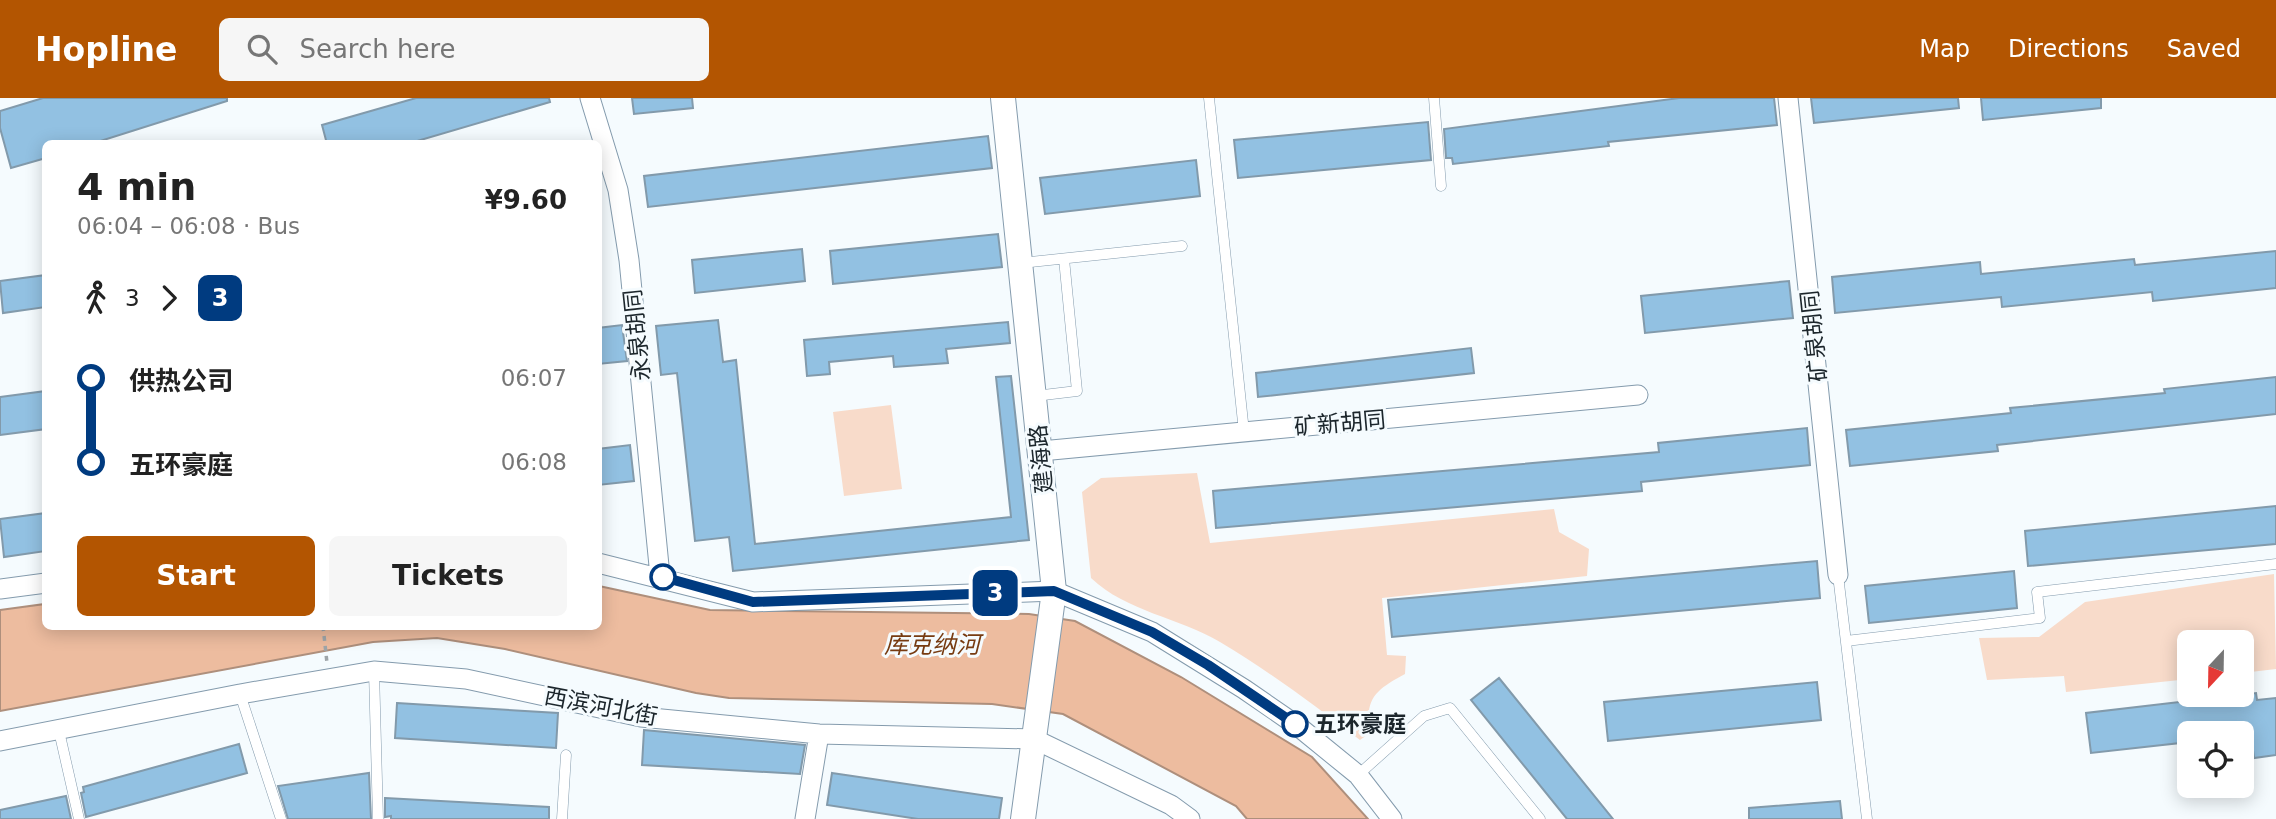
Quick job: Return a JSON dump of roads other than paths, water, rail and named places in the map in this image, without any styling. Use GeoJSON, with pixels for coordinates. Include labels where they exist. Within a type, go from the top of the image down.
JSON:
{"type":"FeatureCollection","features":[{"type":"Feature","properties":{"kind":"street","name":"永泉胡同"},"geometry":{"type":"LineString","coordinates":[[590,98],[618,190],[629,260],[660,576]]}},
{"type":"Feature","properties":{"kind":"street","name":"建海路"},"geometry":{"type":"LineString","coordinates":[[1003,98],[1054,591],[1023,819]]}},
{"type":"Feature","properties":{"kind":"street","name":"矿泉胡同"},"geometry":{"type":"LineString","coordinates":[[1788,98],[1838,575]]}},
{"type":"Feature","properties":{"kind":"street","name":"矿新胡同"},"geometry":{"type":"LineString","coordinates":[[1041,451],[1638,394]]}},
{"type":"Feature","properties":{"kind":"street"},"geometry":{"type":"LineString","coordinates":[[602,565],[660,576],[753,602],[1054,591],[1152,632],[1208,665],[1299,727],[1357,775],[1392,819]]}},
{"type":"Feature","properties":{"kind":"street"},"geometry":{"type":"LineString","coordinates":[[0,589],[42,584]]}},
{"type":"Feature","properties":{"kind":"street","name":"西滨河北街"},"geometry":{"type":"LineString","coordinates":[[0,741],[374,671],[466,679],[641,717],[819,734],[1035,731],[1171,805],[1190,819]]}},
{"type":"Feature","properties":{"kind":"street"},"geometry":{"type":"LineString","coordinates":[[805,819],[819,734]]}},
{"type":"Feature","properties":{"kind":"lane"},"geometry":{"type":"LineString","coordinates":[[1209,98],[1244,432]]}},
{"type":"Feature","properties":{"kind":"lane"},"geometry":{"type":"LineString","coordinates":[[1433,98],[1441,186]]}},
{"type":"Feature","properties":{"kind":"lane"},"geometry":{"type":"LineString","coordinates":[[1021,263],[1182,246]]}},
{"type":"Feature","properties":{"kind":"lane"},"geometry":{"type":"LineString","coordinates":[[1035,396],[1077,391],[1064,259]]}},
{"type":"Feature","properties":{"kind":"lane"},"geometry":{"type":"LineString","coordinates":[[1846,641],[2040,618],[2037,592],[2276,564]]}},
{"type":"Feature","properties":{"kind":"lane"},"geometry":{"type":"LineString","coordinates":[[1838,575],[1867,819]]}},
{"type":"Feature","properties":{"kind":"lane"},"geometry":{"type":"LineString","coordinates":[[374,671],[378,819]]}},
{"type":"Feature","properties":{"kind":"lane"},"geometry":{"type":"LineString","coordinates":[[240,694],[281,819]]}},
{"type":"Feature","properties":{"kind":"lane"},"geometry":{"type":"LineString","coordinates":[[1357,775],[1424,716],[1450,708],[1540,819]]}},
{"type":"Feature","properties":{"kind":"lane"},"geometry":{"type":"LineString","coordinates":[[59,731],[79,819]]}},
{"type":"Feature","properties":{"kind":"lane"},"geometry":{"type":"LineString","coordinates":[[562,819],[566,755]]}},
{"type":"Feature","properties":{"kind":"water","name":"库克纳河"},"geometry":{"type":"Polygon","coordinates":[[[602,587],[710,610],[1029,614],[1075,621],[1181,677],[1312,757],[1368,819],[1247,819],[1236,806],[1063,714],[992,704],[729,698],[696,693],[505,649],[437,638],[373,642],[0,711],[0,610],[42,604],[42,630],[602,630],[602,587]]]}},
{"type":"Feature","properties":{"kind":"place","name":"五环豪庭"},"geometry":{"type":"Point","coordinates":[1295,724]}}]}
